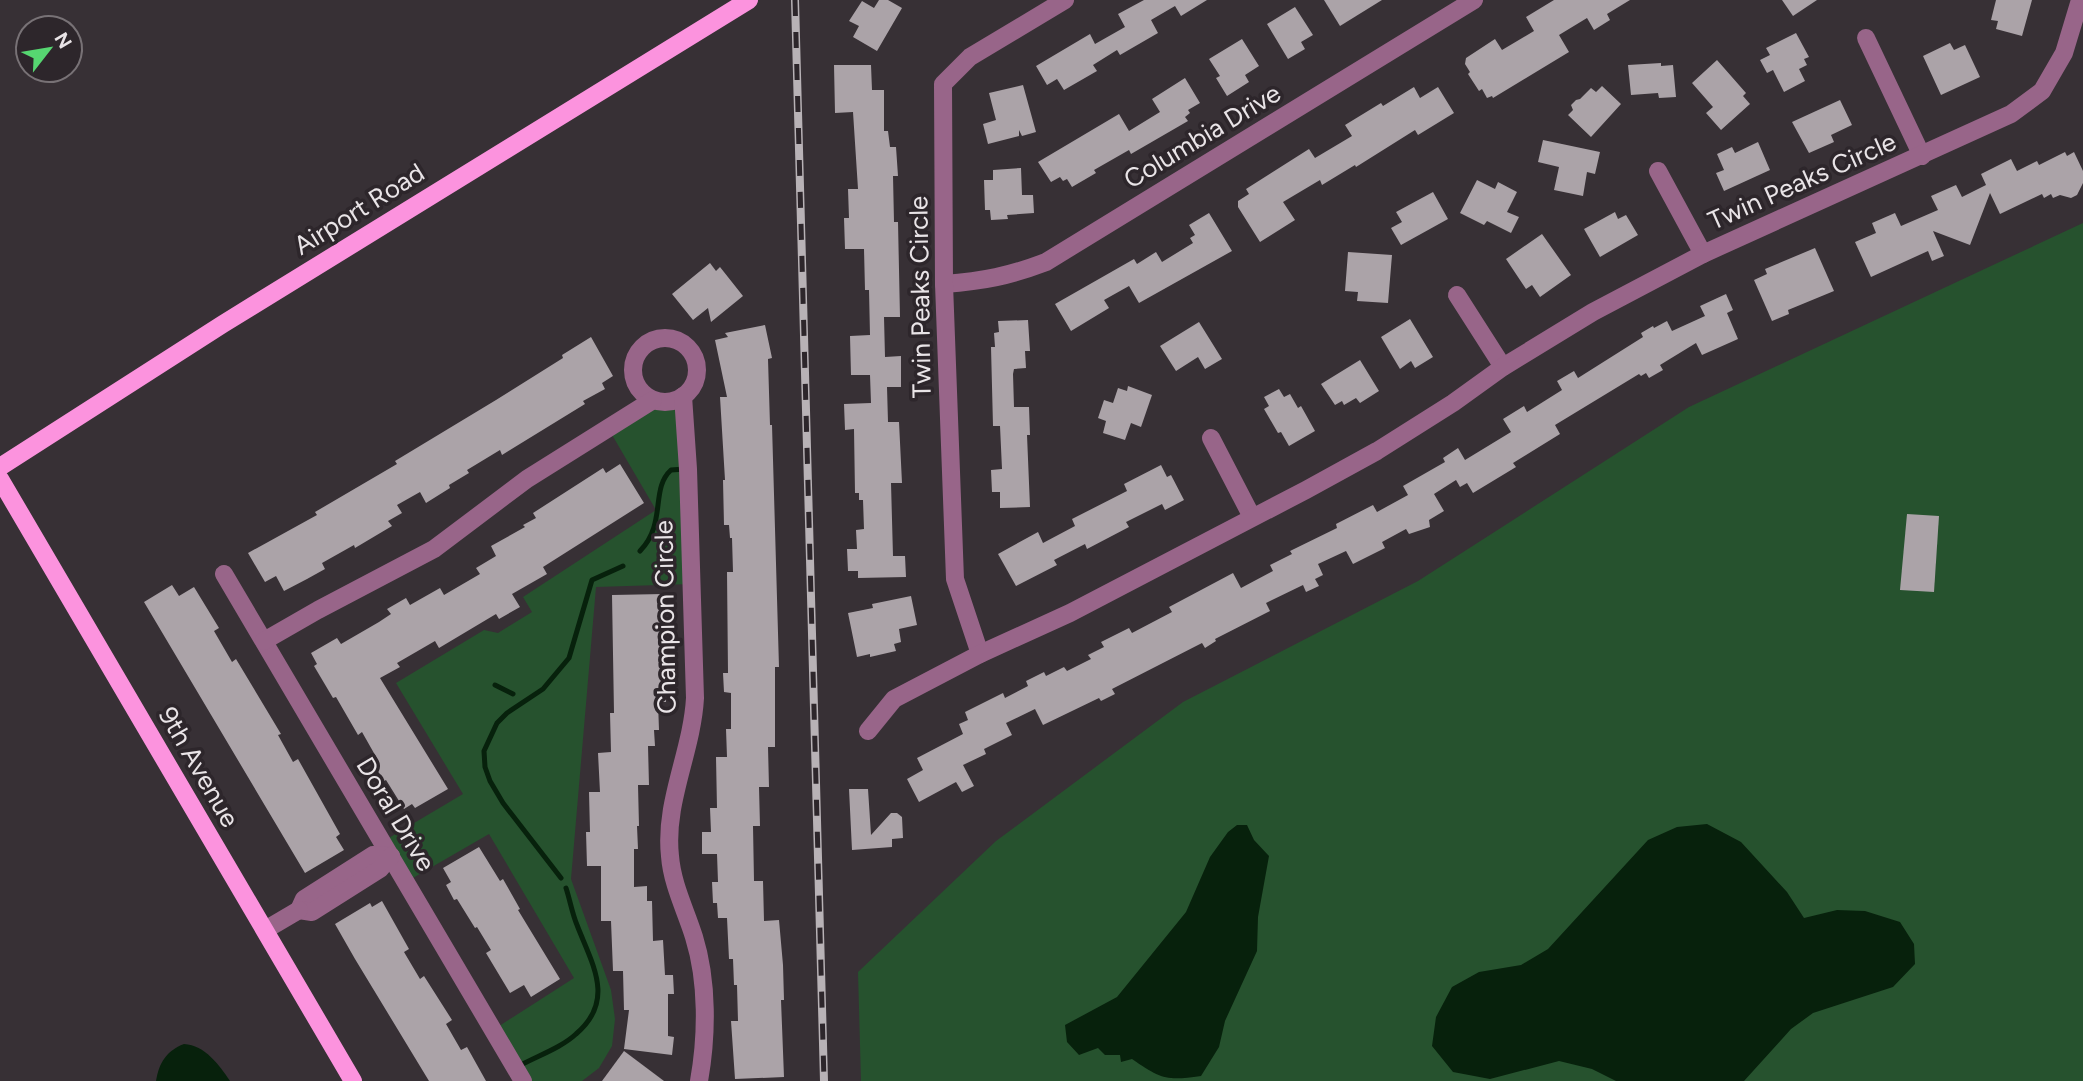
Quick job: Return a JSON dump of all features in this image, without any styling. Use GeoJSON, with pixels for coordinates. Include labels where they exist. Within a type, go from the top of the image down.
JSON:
{"type":"FeatureCollection","features":[{"type":"Feature","properties":{"kind":"main road","name":"Airport Road"},"geometry":{"type":"LineString","coordinates":[[0,467],[223,324],[749,0]]}},
{"type":"Feature","properties":{"kind":"main road","name":"9th Avenue"},"geometry":{"type":"LineString","coordinates":[[0,479],[354,1081]]}},
{"type":"Feature","properties":{"kind":"street","name":"Twin Peaks Circle"},"geometry":{"type":"LineString","coordinates":[[980,654],[955,579],[944,284],[943,84],[970,57],[1065,0]]}},
{"type":"Feature","properties":{"kind":"street","name":"Columbia Drive"},"geometry":{"type":"LineString","coordinates":[[944,284],[1013,275],[1046,262],[1474,0]]}},
{"type":"Feature","properties":{"kind":"street","name":"Twin Peaks Circle"},"geometry":{"type":"LineString","coordinates":[[867,731],[894,699],[980,654],[1070,613],[1306,491],[1377,451],[1453,403],[1503,367],[1593,312],[1703,254],[2011,114],[2042,91],[2064,52],[2080,0]]}},
{"type":"Feature","properties":{"kind":"street","name":"Twin Peaks Circle"},"geometry":{"type":"LineString","coordinates":[[1866,38],[1922,156]]}},
{"type":"Feature","properties":{"kind":"street","name":"Twin Peaks Circle"},"geometry":{"type":"LineString","coordinates":[[1658,170],[1703,254]]}},
{"type":"Feature","properties":{"kind":"street"},"geometry":{"type":"LineString","coordinates":[[1457,295],[1503,367]]}},
{"type":"Feature","properties":{"kind":"street"},"geometry":{"type":"LineString","coordinates":[[660,339],[681,343],[694,359],[695,379],[683,396],[668,402],[653,400],[638,387],[634,377],[636,356],[642,348],[660,339]]}},
{"type":"Feature","properties":{"kind":"street","name":"Champion Circle"},"geometry":{"type":"LineString","coordinates":[[683,396],[695,698],[689,746],[673,802],[669,838],[672,872],[694,937],[702,978],[703,1054],[699,1081]]}},
{"type":"Feature","properties":{"kind":"street"},"geometry":{"type":"LineString","coordinates":[[264,641],[434,549],[527,479],[653,400]]}},
{"type":"Feature","properties":{"kind":"street"},"geometry":{"type":"LineString","coordinates":[[1211,438],[1252,517]]}},
{"type":"Feature","properties":{"kind":"street","name":"Doral Drive"},"geometry":{"type":"LineString","coordinates":[[224,574],[523,1081]]}},
{"type":"Feature","properties":{"kind":"street"},"geometry":{"type":"LineString","coordinates":[[265,930],[299,910],[304,899],[373,855],[391,856]]}},
{"type":"Feature","properties":{"kind":"shaded area"},"geometry":{"type":"Polygon","coordinates":[[[2083,223],[2083,1081],[861,1081],[858,972],[996,841],[1183,702],[1418,581],[1689,407],[2083,223]]]}},
{"type":"Feature","properties":{"kind":"shaded area"},"geometry":{"type":"Polygon","coordinates":[[[679,399],[692,584],[596,587],[571,879],[611,990],[615,1019],[612,1046],[599,1068],[582,1081],[523,1081],[493,1030],[574,978],[489,834],[406,882],[382,842],[463,794],[396,683],[484,630],[498,633],[532,612],[523,597],[656,510],[608,428],[658,401],[679,399]]]}},
{"type":"Feature","properties":{"kind":"shaded area"},"geometry":{"type":"Polygon","coordinates":[[[1707,824],[1741,842],[1787,892],[1804,918],[1837,910],[1865,911],[1900,922],[1914,944],[1915,964],[1893,987],[1813,1013],[1791,1029],[1744,1081],[1616,1081],[1592,1069],[1559,1061],[1490,1079],[1453,1072],[1432,1046],[1436,1017],[1452,987],[1479,972],[1521,965],[1548,949],[1648,840],[1677,827],[1707,824]]]}},
{"type":"Feature","properties":{"kind":"shaded area"},"geometry":{"type":"Polygon","coordinates":[[[1237,825],[1247,825],[1254,840],[1269,856],[1258,917],[1257,951],[1225,1021],[1219,1047],[1201,1076],[1164,1077],[1132,1059],[1121,1062],[1120,1055],[1105,1055],[1098,1048],[1079,1055],[1067,1042],[1065,1025],[1117,997],[1186,912],[1210,857],[1228,832],[1237,825]]]}},
{"type":"Feature","properties":{"kind":"shaded area"},"geometry":{"type":"Polygon","coordinates":[[[184,1044],[205,1052],[230,1081],[156,1081],[164,1058],[184,1044]]]}},
{"type":"Feature","properties":{"kind":"building"},"geometry":{"type":"Polygon","coordinates":[[[879,0],[888,0],[902,8],[877,51],[853,37],[859,26],[849,21],[862,1],[874,8],[879,0]]]}},
{"type":"Feature","properties":{"kind":"building"},"geometry":{"type":"Polygon","coordinates":[[[1144,0],[1207,0],[1181,16],[1175,6],[1151,20],[1158,33],[1120,55],[1117,50],[1093,65],[1097,71],[1064,90],[1057,79],[1047,85],[1036,66],[1090,34],[1095,44],[1125,27],[1118,14],[1144,0]]]}},
{"type":"Feature","properties":{"kind":"building"},"geometry":{"type":"Polygon","coordinates":[[[1324,0],[1382,0],[1340,26],[1324,0]]]}},
{"type":"Feature","properties":{"kind":"building"},"geometry":{"type":"Polygon","coordinates":[[[1554,0],[1630,0],[1607,14],[1610,20],[1594,30],[1587,18],[1559,35],[1569,52],[1493,98],[1487,98],[1468,74],[1470,72],[1465,64],[1466,58],[1495,39],[1502,50],[1534,31],[1526,17],[1554,0]]]}},
{"type":"Feature","properties":{"kind":"building"},"geometry":{"type":"Polygon","coordinates":[[[1782,0],[1817,0],[1793,16],[1782,0]]]}},
{"type":"Feature","properties":{"kind":"building"},"geometry":{"type":"Polygon","coordinates":[[[1996,0],[2032,0],[2022,36],[1996,29],[1998,21],[1991,20],[1996,0]]]}},
{"type":"Feature","properties":{"kind":"building"},"geometry":{"type":"Polygon","coordinates":[[[1295,7],[1313,35],[1301,42],[1305,49],[1288,59],[1267,24],[1295,7]]]}},
{"type":"Feature","properties":{"kind":"building"},"geometry":{"type":"Polygon","coordinates":[[[1796,33],[1809,57],[1804,59],[1807,65],[1799,69],[1805,81],[1784,92],[1773,70],[1767,73],[1760,60],[1770,55],[1766,48],[1796,33]]]}},
{"type":"Feature","properties":{"kind":"building"},"geometry":{"type":"Polygon","coordinates":[[[1242,39],[1259,66],[1245,75],[1249,82],[1227,96],[1216,78],[1220,76],[1209,59],[1242,39]]]}},
{"type":"Feature","properties":{"kind":"building"},"geometry":{"type":"Polygon","coordinates":[[[1950,43],[1954,50],[1965,45],[1980,77],[1941,95],[1923,56],[1950,43]]]}},
{"type":"Feature","properties":{"kind":"building"},"geometry":{"type":"Polygon","coordinates":[[[1717,60],[1746,93],[1743,96],[1750,104],[1721,130],[1706,113],[1713,107],[1692,83],[1717,60]]]}},
{"type":"Feature","properties":{"kind":"building"},"geometry":{"type":"Polygon","coordinates":[[[1661,63],[1661,66],[1673,65],[1676,97],[1659,98],[1658,93],[1631,95],[1628,65],[1661,63]]]}},
{"type":"Feature","properties":{"kind":"building"},"geometry":{"type":"Polygon","coordinates":[[[834,65],[871,65],[872,90],[884,90],[884,131],[888,131],[890,147],[896,147],[898,176],[893,176],[894,222],[898,222],[900,317],[884,317],[885,357],[901,356],[901,387],[887,387],[888,422],[899,422],[902,483],[891,483],[893,556],[905,556],[906,577],[858,578],[858,571],[848,571],[847,549],[857,549],[856,530],[864,529],[863,500],[859,500],[859,493],[855,493],[854,429],[845,430],[844,404],[871,403],[870,375],[851,375],[850,336],[870,335],[869,290],[865,290],[864,249],[845,249],[844,218],[849,218],[848,189],[858,189],[853,112],[835,113],[834,65]]]}},
{"type":"Feature","properties":{"kind":"building"},"geometry":{"type":"Polygon","coordinates":[[[1185,78],[1200,103],[1188,110],[1190,113],[1185,117],[1188,121],[1131,154],[1129,150],[1094,170],[1096,173],[1072,187],[1067,179],[1063,181],[1060,177],[1051,182],[1038,162],[1119,114],[1129,131],[1160,112],[1152,99],[1185,78]]]}},
{"type":"Feature","properties":{"kind":"building"},"geometry":{"type":"Polygon","coordinates":[[[1023,85],[1036,132],[1022,136],[1019,130],[1019,136],[988,144],[983,124],[996,120],[989,93],[1023,85]]]}},
{"type":"Feature","properties":{"kind":"building"},"geometry":{"type":"Polygon","coordinates":[[[1602,86],[1621,104],[1591,137],[1568,115],[1576,100],[1591,88],[1596,92],[1602,86]]]}},
{"type":"Feature","properties":{"kind":"building"},"geometry":{"type":"Polygon","coordinates":[[[1414,87],[1420,98],[1438,87],[1454,113],[1418,135],[1415,130],[1322,185],[1320,180],[1283,202],[1295,220],[1260,242],[1238,207],[1238,201],[1249,194],[1246,189],[1309,149],[1315,158],[1352,136],[1345,125],[1414,87]]]}},
{"type":"Feature","properties":{"kind":"building"},"geometry":{"type":"Polygon","coordinates":[[[1840,100],[1852,125],[1831,135],[1834,142],[1809,153],[1792,122],[1840,100]]]}},
{"type":"Feature","properties":{"kind":"building"},"geometry":{"type":"Polygon","coordinates":[[[1543,140],[1600,152],[1595,174],[1587,172],[1583,196],[1554,190],[1559,167],[1538,162],[1543,140]]]}},
{"type":"Feature","properties":{"kind":"building"},"geometry":{"type":"Polygon","coordinates":[[[1758,142],[1770,170],[1724,191],[1716,173],[1724,170],[1717,154],[1732,147],[1735,153],[1758,142]]]}},
{"type":"Feature","properties":{"kind":"building"},"geometry":{"type":"Polygon","coordinates":[[[2065,152],[2067,156],[2074,152],[2083,171],[2083,183],[2077,195],[2071,198],[2060,195],[2053,198],[2051,194],[2044,198],[2042,194],[2000,214],[1990,193],[1970,245],[1933,231],[1944,256],[1932,261],[1928,251],[1871,277],[1855,242],[1876,233],[1872,223],[1895,213],[1901,226],[1938,210],[1931,196],[1956,185],[1962,197],[1986,185],[1981,174],[2011,159],[2017,171],[2037,161],[2039,165],[2065,152]]]}},
{"type":"Feature","properties":{"kind":"building"},"geometry":{"type":"Polygon","coordinates":[[[1021,168],[1022,195],[1033,195],[1034,213],[1007,215],[1008,219],[991,220],[990,210],[985,210],[984,180],[993,180],[993,170],[1021,168]]]}},
{"type":"Feature","properties":{"kind":"building"},"geometry":{"type":"Polygon","coordinates":[[[1477,180],[1495,189],[1498,182],[1517,192],[1507,212],[1519,217],[1511,233],[1487,221],[1484,225],[1460,213],[1477,180]]]}},
{"type":"Feature","properties":{"kind":"building"},"geometry":{"type":"Polygon","coordinates":[[[1433,192],[1448,219],[1401,245],[1391,228],[1402,222],[1396,212],[1433,192]]]}},
{"type":"Feature","properties":{"kind":"building"},"geometry":{"type":"Polygon","coordinates":[[[1615,212],[1618,219],[1626,215],[1638,235],[1600,257],[1584,229],[1615,212]]]}},
{"type":"Feature","properties":{"kind":"building"},"geometry":{"type":"Polygon","coordinates":[[[1209,213],[1232,251],[1139,303],[1129,286],[1104,300],[1109,308],[1071,331],[1055,304],[1134,259],[1137,264],[1156,252],[1162,262],[1193,243],[1190,238],[1195,235],[1189,225],[1209,213]]]}},
{"type":"Feature","properties":{"kind":"building"},"geometry":{"type":"Polygon","coordinates":[[[1542,234],[1571,275],[1540,297],[1532,285],[1526,289],[1506,259],[1542,234]]]}},
{"type":"Feature","properties":{"kind":"building"},"geometry":{"type":"Polygon","coordinates":[[[1815,248],[1834,291],[1788,310],[1789,314],[1772,321],[1754,280],[1767,274],[1765,269],[1815,248]]]}},
{"type":"Feature","properties":{"kind":"building"},"geometry":{"type":"Polygon","coordinates":[[[1348,252],[1392,255],[1388,303],[1357,301],[1358,292],[1345,291],[1348,252]]]}},
{"type":"Feature","properties":{"kind":"building"},"geometry":{"type":"Polygon","coordinates":[[[710,263],[716,271],[720,267],[743,296],[711,322],[708,308],[693,320],[672,294],[710,263]]]}},
{"type":"Feature","properties":{"kind":"building"},"geometry":{"type":"Polygon","coordinates":[[[1726,294],[1733,310],[1727,313],[1738,339],[1702,355],[1696,343],[1660,365],[1663,370],[1649,378],[1646,373],[1641,376],[1639,374],[1555,425],[1560,434],[1513,463],[1516,467],[1473,493],[1467,483],[1460,487],[1456,480],[1434,494],[1444,511],[1429,520],[1430,527],[1409,534],[1406,529],[1382,542],[1385,548],[1353,564],[1346,551],[1318,564],[1323,575],[1315,579],[1319,586],[1306,592],[1303,585],[1266,603],[1270,611],[1215,639],[1216,641],[1205,648],[1202,643],[1112,689],[1115,694],[1101,701],[1099,698],[1043,725],[1035,709],[1006,723],[1012,735],[984,749],[986,754],[963,765],[974,786],[962,792],[956,782],[919,802],[907,779],[923,770],[917,758],[963,734],[959,724],[968,720],[965,712],[1003,693],[1005,698],[1028,686],[1026,681],[1044,672],[1046,676],[1064,667],[1067,671],[1091,659],[1088,655],[1104,647],[1101,642],[1129,628],[1132,633],[1172,612],[1169,607],[1233,573],[1241,588],[1273,571],[1270,565],[1292,554],[1290,551],[1337,528],[1336,524],[1373,505],[1377,512],[1408,495],[1403,486],[1445,462],[1443,458],[1458,448],[1465,460],[1511,432],[1503,419],[1524,406],[1527,412],[1562,390],[1557,381],[1574,371],[1578,378],[1643,337],[1641,333],[1653,326],[1654,328],[1667,321],[1672,331],[1705,316],[1700,306],[1726,294]]]}},
{"type":"Feature","properties":{"kind":"building"},"geometry":{"type":"Polygon","coordinates":[[[1410,319],[1433,357],[1415,368],[1411,361],[1400,369],[1381,337],[1410,319]]]}},
{"type":"Feature","properties":{"kind":"building"},"geometry":{"type":"Polygon","coordinates":[[[1028,320],[1030,351],[1025,351],[1026,368],[1014,369],[1013,374],[1014,407],[1029,407],[1030,435],[1027,435],[1030,507],[1000,508],[1000,492],[992,492],[991,470],[1002,469],[1000,426],[993,426],[991,347],[995,347],[994,333],[999,332],[998,321],[1028,320]]]}},
{"type":"Feature","properties":{"kind":"building"},"geometry":{"type":"Polygon","coordinates":[[[1199,322],[1222,359],[1205,369],[1198,357],[1176,371],[1160,346],[1199,322]]]}},
{"type":"Feature","properties":{"kind":"building"},"geometry":{"type":"Polygon","coordinates":[[[765,325],[772,358],[768,359],[779,667],[775,667],[775,747],[768,747],[769,787],[759,787],[760,826],[753,826],[754,881],[763,881],[764,921],[779,920],[783,965],[784,1000],[781,1000],[784,1077],[735,1079],[731,1021],[738,1021],[737,985],[734,985],[733,959],[729,959],[727,918],[718,918],[717,903],[713,903],[712,882],[718,882],[717,854],[702,854],[702,832],[711,832],[710,808],[717,808],[716,757],[727,757],[726,729],[731,729],[731,693],[724,692],[723,673],[728,673],[727,572],[733,572],[732,538],[729,525],[724,525],[725,480],[720,397],[727,397],[715,340],[728,337],[725,333],[765,325]]]}},
{"type":"Feature","properties":{"kind":"building"},"geometry":{"type":"Polygon","coordinates":[[[591,337],[613,376],[602,383],[605,389],[502,455],[500,450],[467,470],[469,473],[426,503],[420,492],[397,505],[402,513],[388,521],[392,526],[355,548],[354,545],[322,563],[325,569],[284,591],[276,576],[265,582],[248,553],[317,515],[315,512],[397,464],[395,461],[563,358],[562,355],[591,337]]]}},
{"type":"Feature","properties":{"kind":"building"},"geometry":{"type":"Polygon","coordinates":[[[1360,360],[1379,391],[1360,403],[1356,398],[1344,405],[1342,401],[1335,405],[1321,384],[1360,360]]]}},
{"type":"Feature","properties":{"kind":"building"},"geometry":{"type":"Polygon","coordinates":[[[1128,386],[1152,395],[1141,427],[1131,423],[1125,440],[1103,433],[1106,421],[1098,418],[1104,400],[1113,403],[1118,388],[1127,391],[1128,386]]]}},
{"type":"Feature","properties":{"kind":"building"},"geometry":{"type":"Polygon","coordinates":[[[1279,389],[1284,397],[1290,394],[1298,408],[1301,406],[1315,431],[1289,446],[1264,409],[1269,406],[1264,397],[1279,389]]]}},
{"type":"Feature","properties":{"kind":"building"},"geometry":{"type":"Polygon","coordinates":[[[620,464],[644,503],[543,567],[547,574],[512,594],[520,607],[499,619],[496,614],[439,648],[435,641],[397,663],[400,667],[380,678],[448,789],[415,808],[412,804],[404,809],[374,765],[379,762],[362,732],[358,735],[336,697],[333,698],[314,666],[317,664],[311,653],[337,638],[341,644],[379,622],[391,614],[387,609],[406,598],[410,605],[440,588],[444,595],[480,574],[476,568],[496,556],[491,546],[525,527],[523,525],[536,518],[533,513],[603,468],[606,473],[620,464]]]}},
{"type":"Feature","properties":{"kind":"building"},"geometry":{"type":"Polygon","coordinates":[[[1161,465],[1167,477],[1171,475],[1184,500],[1165,510],[1162,504],[1126,522],[1129,527],[1087,549],[1085,544],[1054,560],[1057,565],[1016,586],[998,554],[1038,532],[1043,543],[1075,526],[1072,519],[1127,491],[1124,484],[1161,465]]]}},
{"type":"Feature","properties":{"kind":"building"},"geometry":{"type":"Polygon","coordinates":[[[1907,514],[1939,516],[1934,592],[1900,590],[1907,514]]]}},
{"type":"Feature","properties":{"kind":"building"},"geometry":{"type":"Polygon","coordinates":[[[172,585],[179,596],[194,587],[219,628],[214,631],[232,662],[236,659],[281,734],[278,735],[293,762],[298,759],[340,834],[336,837],[344,850],[305,873],[144,602],[172,585]]]}},
{"type":"Feature","properties":{"kind":"building"},"geometry":{"type":"Polygon","coordinates":[[[663,594],[666,702],[658,702],[659,730],[654,730],[655,746],[648,746],[649,785],[638,785],[639,826],[638,849],[634,849],[634,887],[647,886],[647,901],[652,901],[653,941],[663,940],[665,975],[673,975],[674,994],[668,994],[668,1036],[674,1037],[672,1055],[624,1049],[629,1010],[624,1010],[623,971],[613,971],[611,921],[601,921],[601,866],[587,866],[586,832],[590,832],[589,792],[600,792],[598,753],[611,752],[610,713],[614,713],[612,595],[663,594]]]}},
{"type":"Feature","properties":{"kind":"building"},"geometry":{"type":"Polygon","coordinates":[[[911,596],[917,625],[899,629],[901,642],[894,644],[896,651],[857,657],[848,613],[873,608],[872,604],[911,596]]]}},
{"type":"Feature","properties":{"kind":"building"},"geometry":{"type":"Polygon","coordinates":[[[849,789],[868,789],[871,835],[891,813],[897,813],[902,817],[903,838],[892,839],[892,847],[852,850],[849,789]]]}},
{"type":"Feature","properties":{"kind":"building"},"geometry":{"type":"Polygon","coordinates":[[[479,847],[500,881],[503,879],[520,909],[518,910],[560,979],[531,997],[524,985],[510,993],[486,953],[491,950],[446,885],[451,882],[443,868],[479,847]]]}},
{"type":"Feature","properties":{"kind":"building"},"geometry":{"type":"Polygon","coordinates":[[[382,901],[409,949],[404,952],[420,979],[424,976],[452,1020],[446,1024],[461,1050],[467,1047],[486,1081],[429,1081],[355,959],[335,924],[370,903],[372,907],[382,901]]]}},
{"type":"Feature","properties":{"kind":"building"},"geometry":{"type":"Polygon","coordinates":[[[624,1051],[664,1081],[602,1081],[624,1051]]]}},
{"type":"Feature","properties":{"kind":"waterway"},"geometry":{"type":"LineString","coordinates":[[640,551],[653,529],[665,478],[671,470],[685,469]]}},
{"type":"Feature","properties":{"kind":"waterway"},"geometry":{"type":"LineString","coordinates":[[561,878],[503,803],[490,781],[485,767],[484,751],[497,723],[543,689],[569,658],[592,580],[623,566]]}},
{"type":"Feature","properties":{"kind":"waterway"},"geometry":{"type":"LineString","coordinates":[[495,685],[513,694]]}},
{"type":"Feature","properties":{"kind":"waterway"},"geometry":{"type":"LineString","coordinates":[[519,1066],[570,1039],[588,1021],[595,1008],[598,995],[594,968],[566,888]]}},
{"type":"Feature","properties":{"kind":"railway"},"geometry":{"type":"LineString","coordinates":[[795,0],[824,1081]]}}]}
